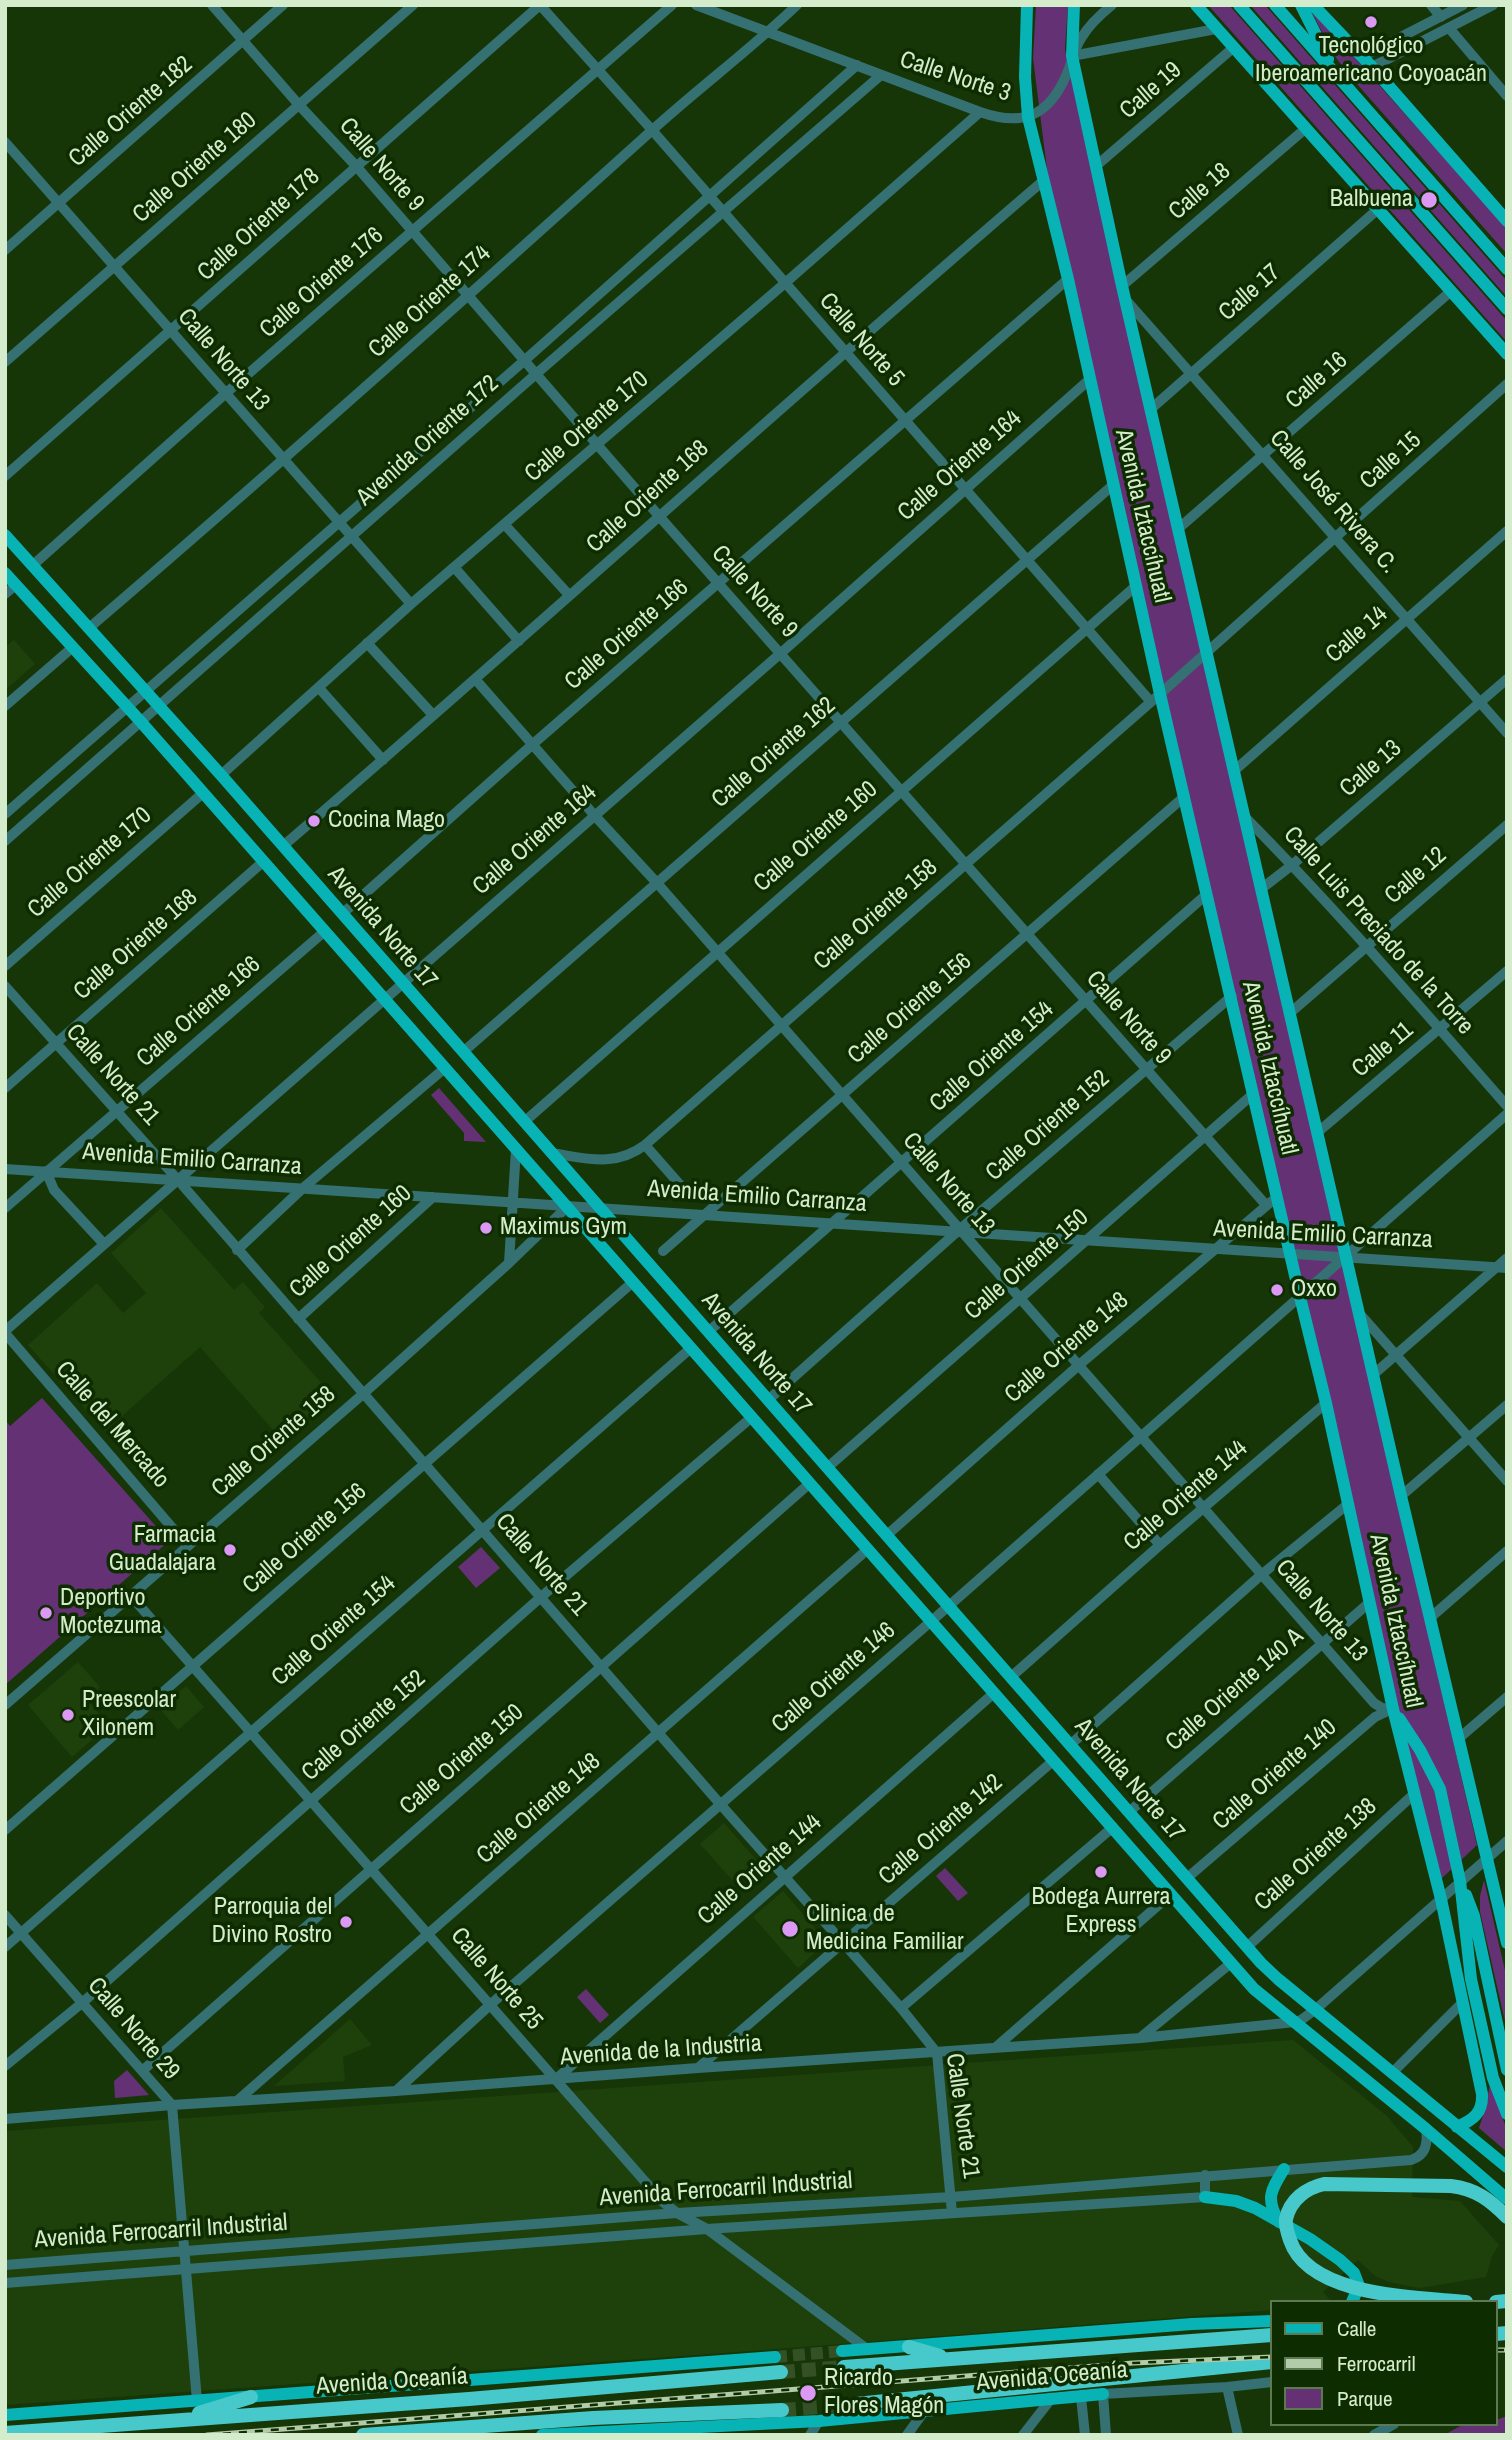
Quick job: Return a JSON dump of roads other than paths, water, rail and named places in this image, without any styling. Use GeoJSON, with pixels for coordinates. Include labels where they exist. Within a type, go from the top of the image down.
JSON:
{"type":"FeatureCollection","features":[{"type":"Feature","properties":{"kind":"highway"},"geometry":{"type":"LineString","coordinates":[[1443,2300],[1384,2295],[1351,2288],[1306,2265],[1292,2246],[1286,2220],[1291,2207],[1299,2196],[1312,2187],[1324,2184],[1451,2186],[1472,2190],[1485,2197],[1507,2217]]}},
{"type":"Feature","properties":{"kind":"highway","name":"Avenida Oceanía"},"geometry":{"type":"LineString","coordinates":[[844,2367],[1270,2334]]}},
{"type":"Feature","properties":{"kind":"highway"},"geometry":{"type":"LineString","coordinates":[[909,2347],[951,2358]]}},
{"type":"Feature","properties":{"kind":"highway","name":"Avenida Oceanía"},"geometry":{"type":"LineString","coordinates":[[846,2405],[1185,2373],[1270,2362]]}},
{"type":"Feature","properties":{"kind":"highway","name":"Avenida Oceanía"},"geometry":{"type":"LineString","coordinates":[[5,2433],[469,2399],[781,2372]]}},
{"type":"Feature","properties":{"kind":"highway"},"geometry":{"type":"LineString","coordinates":[[1103,2395],[1107,2386],[1162,2379],[1185,2373]]}},
{"type":"Feature","properties":{"kind":"highway"},"geometry":{"type":"LineString","coordinates":[[173,2421],[251,2397]]}},
{"type":"Feature","properties":{"kind":"highway","name":"Avenida Oceanía"},"geometry":{"type":"LineString","coordinates":[[363,2435],[593,2418],[782,2410]]}},
{"type":"Feature","properties":{"kind":"main road","name":"Avenida Iztaccíhuatl"},"geometry":{"type":"LineString","coordinates":[[1027,5],[1025,51],[1028,117],[1068,279],[1137,585],[1155,698],[1185,796],[1232,996],[1272,1201],[1290,1254],[1326,1403],[1392,1709],[1441,1899],[1482,2101],[1474,2119],[1457,2127]]}},
{"type":"Feature","properties":{"kind":"main road","name":"Avenida Iztaccíhuatl"},"geometry":{"type":"LineString","coordinates":[[1074,5],[1072,56],[1122,286],[1507,1943]]}},
{"type":"Feature","properties":{"kind":"main road"},"geometry":{"type":"LineString","coordinates":[[1196,5],[1507,354]]}},
{"type":"Feature","properties":{"kind":"main road"},"geometry":{"type":"LineString","coordinates":[[1240,5],[1507,309]]}},
{"type":"Feature","properties":{"kind":"main road"},"geometry":{"type":"LineString","coordinates":[[1275,5],[1507,269]]}},
{"type":"Feature","properties":{"kind":"main road"},"geometry":{"type":"LineString","coordinates":[[1301,5],[1336,75]]}},
{"type":"Feature","properties":{"kind":"main road"},"geometry":{"type":"LineString","coordinates":[[1313,5],[1323,11],[1507,221]]}},
{"type":"Feature","properties":{"kind":"main road","name":"Avenida Norte 17"},"geometry":{"type":"LineString","coordinates":[[5,535],[221,775],[1247,1947],[1278,1979],[1507,2167]]}},
{"type":"Feature","properties":{"kind":"main road","name":"Avenida Norte 17"},"geometry":{"type":"LineString","coordinates":[[5,573],[141,722],[1254,1989],[1426,2129],[1507,2199]]}},
{"type":"Feature","properties":{"kind":"main road"},"geometry":{"type":"LineString","coordinates":[[1392,1709],[1420,1750],[1440,1789],[1460,1881],[1472,1979],[1493,2078],[1507,2114]]}},
{"type":"Feature","properties":{"kind":"main road"},"geometry":{"type":"LineString","coordinates":[[1460,1881],[1474,1916],[1507,2070]]}},
{"type":"Feature","properties":{"kind":"main road"},"geometry":{"type":"LineString","coordinates":[[1280,2222],[1271,2208],[1270,2196],[1284,2168]]}},
{"type":"Feature","properties":{"kind":"main road"},"geometry":{"type":"LineString","coordinates":[[1205,2197],[1236,2201],[1255,2208],[1340,2260],[1354,2273],[1359,2286],[1353,2300]]}},
{"type":"Feature","properties":{"kind":"main road","name":"Avenida Oceanía"},"geometry":{"type":"LineString","coordinates":[[842,2351],[1192,2324],[1268,2321]]}},
{"type":"Feature","properties":{"kind":"main road","name":"Avenida Oceanía"},"geometry":{"type":"LineString","coordinates":[[5,2415],[775,2357]]}},
{"type":"Feature","properties":{"kind":"main road","name":"Avenida Oceanía"},"geometry":{"type":"LineString","coordinates":[[542,2435],[728,2430],[1103,2395]]}},
{"type":"Feature","properties":{"kind":"street","name":"Calle Norte 9"},"geometry":{"type":"LineString","coordinates":[[212,5],[1204,1136],[1272,1201]]}},
{"type":"Feature","properties":{"kind":"street","name":"Calle Oriente 182"},"geometry":{"type":"LineString","coordinates":[[5,250],[283,5]]}},
{"type":"Feature","properties":{"kind":"street","name":"Calle Oriente 180"},"geometry":{"type":"LineString","coordinates":[[5,362],[413,5]]}},
{"type":"Feature","properties":{"kind":"street","name":"Calle Norte 5"},"geometry":{"type":"LineString","coordinates":[[540,5],[1087,628],[1155,698]]}},
{"type":"Feature","properties":{"kind":"street","name":"Calle Oriente 178"},"geometry":{"type":"LineString","coordinates":[[5,476],[540,5]]}},
{"type":"Feature","properties":{"kind":"street","name":"Calle Oriente 176"},"geometry":{"type":"LineString","coordinates":[[33,565],[672,5]]}},
{"type":"Feature","properties":{"kind":"street","name":"Calle Norte 3"},"geometry":{"type":"LineString","coordinates":[[696,5],[980,112],[1008,120],[1028,117],[1045,108],[1066,77],[1072,56],[1083,35],[1112,5]]}},
{"type":"Feature","properties":{"kind":"street","name":"Calle Oriente 174"},"geometry":{"type":"LineString","coordinates":[[89,628],[283,461],[652,130],[769,32],[797,5]]}},
{"type":"Feature","properties":{"kind":"street"},"geometry":{"type":"LineString","coordinates":[[1432,5],[1441,16]]}},
{"type":"Feature","properties":{"kind":"street"},"geometry":{"type":"LineString","coordinates":[[1362,57],[1463,5]]}},
{"type":"Feature","properties":{"kind":"street"},"geometry":{"type":"LineString","coordinates":[[1371,67],[1493,5]]}},
{"type":"Feature","properties":{"kind":"street"},"geometry":{"type":"LineString","coordinates":[[1449,28],[1507,96]]}},
{"type":"Feature","properties":{"kind":"street"},"geometry":{"type":"LineString","coordinates":[[1072,56],[1216,29]]}},
{"type":"Feature","properties":{"kind":"street","name":"Calle 19"},"geometry":{"type":"LineString","coordinates":[[1096,166],[1233,48]]}},
{"type":"Feature","properties":{"kind":"street","name":"Avenida Oriente 172"},"geometry":{"type":"LineString","coordinates":[[5,814],[525,360],[857,65]]}},
{"type":"Feature","properties":{"kind":"street","name":"Avenida Oriente 172"},"geometry":{"type":"LineString","coordinates":[[5,841],[881,75]]}},
{"type":"Feature","properties":{"kind":"street","name":"Calle Oriente 170"},"geometry":{"type":"LineString","coordinates":[[221,775],[454,566],[785,284],[980,112]]}},
{"type":"Feature","properties":{"kind":"street","name":"Calle 18"},"geometry":{"type":"LineString","coordinates":[[1122,286],[1305,129]]}},
{"type":"Feature","properties":{"kind":"street","name":"Calle Norte 13"},"geometry":{"type":"LineString","coordinates":[[5,142],[411,604]]}},
{"type":"Feature","properties":{"kind":"street","name":"Calle Oriente 168"},"geometry":{"type":"LineString","coordinates":[[283,846],[476,680],[844,351],[1042,181]]}},
{"type":"Feature","properties":{"kind":"street","name":"Calle 17"},"geometry":{"type":"LineString","coordinates":[[1152,408],[1377,209]]}},
{"type":"Feature","properties":{"kind":"street","name":"Calle Oriente 166"},"geometry":{"type":"LineString","coordinates":[[342,914],[533,744],[1068,279]]}},
{"type":"Feature","properties":{"kind":"street","name":"Calle 16"},"geometry":{"type":"LineString","coordinates":[[1179,528],[1450,292]]}},
{"type":"Feature","properties":{"kind":"street","name":"Calle José Rivera C."},"geometry":{"type":"LineString","coordinates":[[1126,300],[1507,733]]}},
{"type":"Feature","properties":{"kind":"street","name":"Calle Oriente 164"},"geometry":{"type":"LineString","coordinates":[[5,1332],[1090,379]]}},
{"type":"Feature","properties":{"kind":"street","name":"Calle 15"},"geometry":{"type":"LineString","coordinates":[[1208,651],[1507,384]]}},
{"type":"Feature","properties":{"kind":"street","name":"Calle Oriente 162"},"geometry":{"type":"LineString","coordinates":[[463,1052],[1113,485]]}},
{"type":"Feature","properties":{"kind":"street"},"geometry":{"type":"LineString","coordinates":[[505,525],[569,595]]}},
{"type":"Feature","properties":{"kind":"street","name":"Calle 14"},"geometry":{"type":"LineString","coordinates":[[1235,770],[1507,531]]}},
{"type":"Feature","properties":{"kind":"street"},"geometry":{"type":"LineString","coordinates":[[454,566],[519,641]]}},
{"type":"Feature","properties":{"kind":"street"},"geometry":{"type":"LineString","coordinates":[[5,594],[16,585]]}},
{"type":"Feature","properties":{"kind":"street","name":"Calle Oriente 160"},"geometry":{"type":"LineString","coordinates":[[523,1122],[1137,585]]}},
{"type":"Feature","properties":{"kind":"street"},"geometry":{"type":"LineString","coordinates":[[367,643],[433,715]]}},
{"type":"Feature","properties":{"kind":"street"},"geometry":{"type":"LineString","coordinates":[[5,706],[73,647]]}},
{"type":"Feature","properties":{"kind":"street","name":"Calle Oriente 158"},"geometry":{"type":"LineString","coordinates":[[551,1153],[602,1160],[617,1160],[632,1155],[1208,651]]}},
{"type":"Feature","properties":{"kind":"street","name":"Calle 13"},"geometry":{"type":"LineString","coordinates":[[1261,889],[1507,679]]}},
{"type":"Feature","properties":{"kind":"street","name":"Calle Norte 13"},"geometry":{"type":"LineString","coordinates":[[476,680],[717,951],[1374,1703],[1382,1708],[1392,1709]]}},
{"type":"Feature","properties":{"kind":"street"},"geometry":{"type":"LineString","coordinates":[[319,688],[383,761]]}},
{"type":"Feature","properties":{"kind":"street","name":"Calle Oriente 170"},"geometry":{"type":"LineString","coordinates":[[5,965],[203,793]]}},
{"type":"Feature","properties":{"kind":"street","name":"Calle Oriente 156"},"geometry":{"type":"LineString","coordinates":[[663,1251],[1185,796]]}},
{"type":"Feature","properties":{"kind":"street","name":"Calle Luis Preciado de la Torre"},"geometry":{"type":"LineString","coordinates":[[1245,817],[1367,947],[1507,1106]]}},
{"type":"Feature","properties":{"kind":"street","name":"Calle 12"},"geometry":{"type":"LineString","coordinates":[[1290,1013],[1507,825]]}},
{"type":"Feature","properties":{"kind":"street","name":"Calle Oriente 168"},"geometry":{"type":"LineString","coordinates":[[5,1088],[264,862]]}},
{"type":"Feature","properties":{"kind":"street","name":"Calle Oriente 154"},"geometry":{"type":"LineString","coordinates":[[708,1332],[1207,894]]}},
{"type":"Feature","properties":{"kind":"street","name":"Calle Oriente 166"},"geometry":{"type":"LineString","coordinates":[[5,1208],[325,931]]}},
{"type":"Feature","properties":{"kind":"street","name":"Calle 11"},"geometry":{"type":"LineString","coordinates":[[1318,1132],[1507,971]]}},
{"type":"Feature","properties":{"kind":"street","name":"Calle Norte 21"},"geometry":{"type":"LineString","coordinates":[[5,986],[178,1180],[901,2008],[937,2053],[952,2213]]}},
{"type":"Feature","properties":{"kind":"street","name":"Calle Oriente 152"},"geometry":{"type":"LineString","coordinates":[[768,1400],[959,1230],[1232,996]]}},
{"type":"Feature","properties":{"kind":"street"},"geometry":{"type":"LineString","coordinates":[[237,1250],[303,1188],[445,1068]]}},
{"type":"Feature","properties":{"kind":"street","name":"Calle Oriente 150"},"geometry":{"type":"LineString","coordinates":[[828,1468],[1253,1094]]}},
{"type":"Feature","properties":{"kind":"street","name":"Calle Oriente 146"},"geometry":{"type":"LineString","coordinates":[[396,2091],[491,2004],[1347,1257],[1507,1114]]}},
{"type":"Feature","properties":{"kind":"street"},"geometry":{"type":"LineString","coordinates":[[645,1145],[689,1195]]}},
{"type":"Feature","properties":{"kind":"street"},"geometry":{"type":"LineString","coordinates":[[509,1263],[516,1149]]}},
{"type":"Feature","properties":{"kind":"street","name":"Avenida Emilio Carranza"},"geometry":{"type":"LineString","coordinates":[[5,1169],[959,1230],[1212,1250],[1501,1268]]}},
{"type":"Feature","properties":{"kind":"street"},"geometry":{"type":"LineString","coordinates":[[46,1171],[54,1190],[104,1244]]}},
{"type":"Feature","properties":{"kind":"street","name":"Calle Oriente 160"},"geometry":{"type":"LineString","coordinates":[[298,1319],[433,1197]]}},
{"type":"Feature","properties":{"kind":"street","name":"Calle Oriente 148"},"geometry":{"type":"LineString","coordinates":[[887,1535],[1079,1365],[1272,1201]]}},
{"type":"Feature","properties":{"kind":"street","name":"Calle Oriente 158"},"geometry":{"type":"LineString","coordinates":[[5,1705],[363,1394],[567,1207]]}},
{"type":"Feature","properties":{"kind":"street"},"geometry":{"type":"LineString","coordinates":[[1374,1374],[1501,1268],[1507,1258]]}},
{"type":"Feature","properties":{"kind":"street","name":"Calle Oriente 156"},"geometry":{"type":"LineString","coordinates":[[5,1830],[633,1282]]}},
{"type":"Feature","properties":{"kind":"street"},"geometry":{"type":"LineString","coordinates":[[1359,1313],[1507,1481]]}},
{"type":"Feature","properties":{"kind":"street","name":"Calle del Mercado"},"geometry":{"type":"LineString","coordinates":[[5,1332],[187,1545]]}},
{"type":"Feature","properties":{"kind":"street","name":"Calle Oriente 154"},"geometry":{"type":"LineString","coordinates":[[5,1947],[691,1348]]}},
{"type":"Feature","properties":{"kind":"street","name":"Calle Oriente 144"},"geometry":{"type":"LineString","coordinates":[[1011,1677],[1326,1403]]}},
{"type":"Feature","properties":{"kind":"street"},"geometry":{"type":"LineString","coordinates":[[1401,1496],[1507,1405]]}},
{"type":"Feature","properties":{"kind":"street","name":"Calle Oriente 152"},"geometry":{"type":"LineString","coordinates":[[5,2066],[82,2003],[541,1597],[752,1417]]}},
{"type":"Feature","properties":{"kind":"street"},"geometry":{"type":"LineString","coordinates":[[1098,1474],[1160,1545]]}},
{"type":"Feature","properties":{"kind":"street","name":"Calle Oriente 150"},"geometry":{"type":"LineString","coordinates":[[142,2071],[810,1483]]}},
{"type":"Feature","properties":{"kind":"street"},"geometry":{"type":"LineString","coordinates":[[1070,1745],[1261,1575],[1348,1504]]}},
{"type":"Feature","properties":{"kind":"street","name":"Calle Oriente 148"},"geometry":{"type":"LineString","coordinates":[[237,2101],[868,1549]]}},
{"type":"Feature","properties":{"kind":"street"},"geometry":{"type":"LineString","coordinates":[[1430,1618],[1507,1551]]}},
{"type":"Feature","properties":{"kind":"street","name":"Calle Norte 25"},"geometry":{"type":"LineString","coordinates":[[131,1596],[650,2188],[677,2214],[707,2229],[867,2349]]}},
{"type":"Feature","properties":{"kind":"street","name":"Calle Oriente 140 A"},"geometry":{"type":"LineString","coordinates":[[1129,1812],[1370,1602]]}},
{"type":"Feature","properties":{"kind":"street","name":"Calle Oriente 144"},"geometry":{"type":"LineString","coordinates":[[555,2080],[783,1876],[994,1693]]}},
{"type":"Feature","properties":{"kind":"street"},"geometry":{"type":"LineString","coordinates":[[1458,1739],[1507,1697]]}},
{"type":"Feature","properties":{"kind":"street","name":"Calle Oriente 140"},"geometry":{"type":"LineString","coordinates":[[1187,1878],[1374,1717],[1392,1709]]}},
{"type":"Feature","properties":{"kind":"street","name":"Calle Oriente 142"},"geometry":{"type":"LineString","coordinates":[[698,2068],[1053,1761]]}},
{"type":"Feature","properties":{"kind":"street","name":"Calle Oriente 138"},"geometry":{"type":"LineString","coordinates":[[1247,1947],[1414,1794]]}},
{"type":"Feature","properties":{"kind":"street"},"geometry":{"type":"LineString","coordinates":[[901,2008],[1112,1828]]}},
{"type":"Feature","properties":{"kind":"street","name":"Avenida de la Industria"},"geometry":{"type":"LineString","coordinates":[[5,2119],[1141,2038],[1295,2022],[1316,2009],[1460,1881],[1505,1846]]}},
{"type":"Feature","properties":{"kind":"street"},"geometry":{"type":"LineString","coordinates":[[995,2048],[1170,1895]]}},
{"type":"Feature","properties":{"kind":"street","name":"Calle Norte 29"},"geometry":{"type":"LineString","coordinates":[[5,1915],[172,2105],[197,2400]]}},
{"type":"Feature","properties":{"kind":"street"},"geometry":{"type":"LineString","coordinates":[[1141,2038],[1231,1964]]}},
{"type":"Feature","properties":{"kind":"street"},"geometry":{"type":"LineString","coordinates":[[1392,2073],[1461,2004]]}},
{"type":"Feature","properties":{"kind":"street","name":"Avenida Ferrocarril Industrial"},"geometry":{"type":"LineString","coordinates":[[5,2264],[677,2214],[951,2197],[1284,2168],[1411,2160],[1419,2157],[1426,2149],[1426,2129]]}},
{"type":"Feature","properties":{"kind":"street"},"geometry":{"type":"LineString","coordinates":[[1205,2175],[1205,2197]]}},
{"type":"Feature","properties":{"kind":"street","name":"Avenida Ferrocarril Industrial"},"geometry":{"type":"LineString","coordinates":[[5,2283],[707,2229],[1205,2197]]}},
{"type":"Feature","properties":{"kind":"street","name":"Avenida Oceanía"},"geometry":{"type":"LineString","coordinates":[[1103,2395],[1270,2382]]}},
{"type":"Feature","properties":{"kind":"street"},"geometry":{"type":"LineString","coordinates":[[1227,2387],[1238,2435]]}},
{"type":"Feature","properties":{"kind":"street"},"geometry":{"type":"LineString","coordinates":[[1103,2395],[1107,2435]]}},
{"type":"Feature","properties":{"kind":"street"},"geometry":{"type":"LineString","coordinates":[[1081,2397],[1085,2435]]}},
{"type":"Feature","properties":{"kind":"street"},"geometry":{"type":"LineString","coordinates":[[1023,2435],[1051,2399]]}},
{"type":"Feature","properties":{"kind":"street"},"geometry":{"type":"LineString","coordinates":[[907,2435],[925,2410]]}},
{"type":"Feature","properties":{"kind":"street"},"geometry":{"type":"LineString","coordinates":[[810,2435],[819,2421]]}},
{"type":"Feature","properties":{"kind":"street"},"geometry":{"type":"LineString","coordinates":[[1374,2435],[1390,2426]]}},
{"type":"Feature","properties":{"kind":"tunnel"},"geometry":{"type":"LineString","coordinates":[[775,2357],[842,2351]]}},
{"type":"Feature","properties":{"kind":"tunnel"},"geometry":{"type":"LineString","coordinates":[[781,2372],[844,2367]]}},
{"type":"Feature","properties":{"kind":"tunnel"},"geometry":{"type":"LineString","coordinates":[[782,2410],[846,2405]]}},
{"type":"Feature","properties":{"kind":"railway"},"geometry":{"type":"LineString","coordinates":[[1498,2350],[1507,2350]]}},
{"type":"Feature","properties":{"kind":"railway"},"geometry":{"type":"LineString","coordinates":[[207,2435],[1133,2363],[1270,2357]]}},
{"type":"Feature","properties":{"kind":"place","name":"Tecnológico Iberoamericano Coyoacán"},"geometry":{"type":"Point","coordinates":[1371,22]}},
{"type":"Feature","properties":{"kind":"place","name":"Balbuena"},"geometry":{"type":"Point","coordinates":[1429,200]}},
{"type":"Feature","properties":{"kind":"place","name":"Cocina Mago"},"geometry":{"type":"Point","coordinates":[314,821]}},
{"type":"Feature","properties":{"kind":"place","name":"Maximus Gym"},"geometry":{"type":"Point","coordinates":[486,1228]}},
{"type":"Feature","properties":{"kind":"place","name":"Oxxo"},"geometry":{"type":"Point","coordinates":[1277,1290]}},
{"type":"Feature","properties":{"kind":"place","name":"Farmacia Guadalajara"},"geometry":{"type":"Point","coordinates":[230,1550]}},
{"type":"Feature","properties":{"kind":"place","name":"Deportivo Moctezuma"},"geometry":{"type":"Point","coordinates":[46,1613]}},
{"type":"Feature","properties":{"kind":"place","name":"Preescolar Xilonem"},"geometry":{"type":"Point","coordinates":[68,1715]}},
{"type":"Feature","properties":{"kind":"place","name":"Bodega Aurrera Express"},"geometry":{"type":"Point","coordinates":[1101,1872]}},
{"type":"Feature","properties":{"kind":"place","name":"Parroquia del Divino Rostro"},"geometry":{"type":"Point","coordinates":[346,1922]}},
{"type":"Feature","properties":{"kind":"place","name":"Clinica de Medicina Familiar"},"geometry":{"type":"Point","coordinates":[790,1929]}},
{"type":"Feature","properties":{"kind":"place","name":"Ricardo Flores Magón"},"geometry":{"type":"Point","coordinates":[808,2393]}}]}
